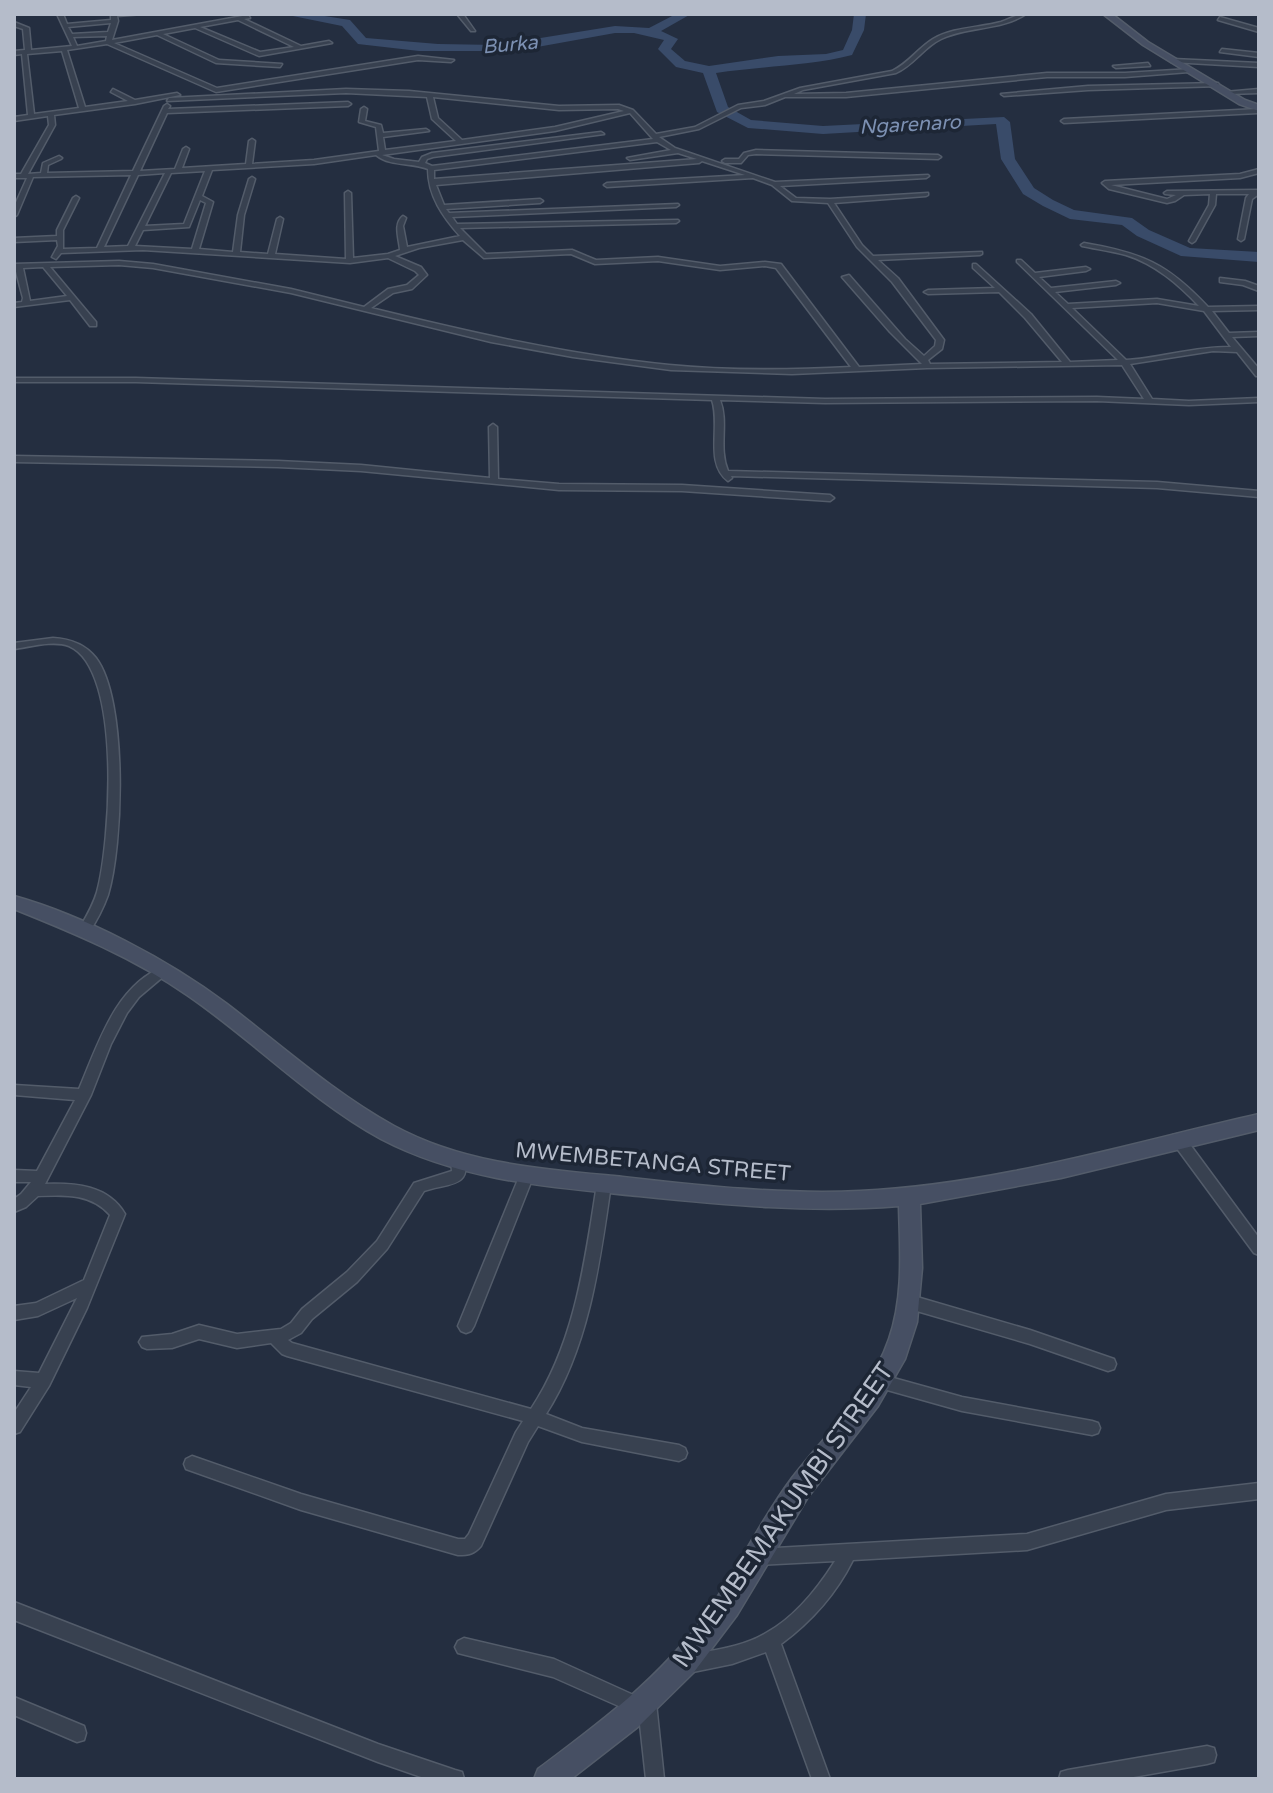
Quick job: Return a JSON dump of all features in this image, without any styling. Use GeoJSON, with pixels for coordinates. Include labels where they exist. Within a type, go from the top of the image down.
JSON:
{"type":"FeatureCollection","features":[{"type":"Feature","properties":{"kind":"street"},"geometry":{"type":"LineString","coordinates":[[60,14],[75,48]]}},
{"type":"Feature","properties":{"kind":"street"},"geometry":{"type":"LineString","coordinates":[[65,26],[140,14]]}},
{"type":"Feature","properties":{"kind":"street"},"geometry":{"type":"LineString","coordinates":[[460,14],[473,30]]}},
{"type":"Feature","properties":{"kind":"street"},"geometry":{"type":"LineString","coordinates":[[364,109],[362,122],[378,123],[379,152],[384,160],[422,163],[431,168],[657,138],[697,128],[740,106],[765,103],[818,85],[903,69],[938,39],[1002,24],[1023,14]]}},
{"type":"Feature","properties":{"kind":"street"},"geometry":{"type":"LineString","coordinates":[[1107,14],[1122,29],[1257,110]]}},
{"type":"Feature","properties":{"kind":"street"},"geometry":{"type":"LineString","coordinates":[[109,43],[108,34],[115,17]]}},
{"type":"Feature","properties":{"kind":"street"},"geometry":{"type":"LineString","coordinates":[[14,53],[109,43],[248,17]]}},
{"type":"Feature","properties":{"kind":"street"},"geometry":{"type":"LineString","coordinates":[[237,19],[301,48]]}},
{"type":"Feature","properties":{"kind":"street"},"geometry":{"type":"LineString","coordinates":[[1220,19],[1259,30]]}},
{"type":"Feature","properties":{"kind":"street"},"geometry":{"type":"LineString","coordinates":[[14,24],[26,28],[31,117]]}},
{"type":"Feature","properties":{"kind":"street"},"geometry":{"type":"LineString","coordinates":[[197,28],[255,54],[272,54],[329,43]]}},
{"type":"Feature","properties":{"kind":"street"},"geometry":{"type":"LineString","coordinates":[[71,36],[108,34]]}},
{"type":"Feature","properties":{"kind":"street"},"geometry":{"type":"LineString","coordinates":[[160,35],[218,62],[280,65]]}},
{"type":"Feature","properties":{"kind":"street"},"geometry":{"type":"LineString","coordinates":[[109,43],[216,90]]}},
{"type":"Feature","properties":{"kind":"street"},"geometry":{"type":"LineString","coordinates":[[64,49],[83,110]]}},
{"type":"Feature","properties":{"kind":"street"},"geometry":{"type":"LineString","coordinates":[[1222,51],[1259,51]]}},
{"type":"Feature","properties":{"kind":"street"},"geometry":{"type":"LineString","coordinates":[[14,119],[170,98],[418,58],[451,60]]}},
{"type":"Feature","properties":{"kind":"street"},"geometry":{"type":"LineString","coordinates":[[1116,66],[1176,62],[1259,65]]}},
{"type":"Feature","properties":{"kind":"street"},"geometry":{"type":"LineString","coordinates":[[786,96],[846,95],[1047,75],[1125,75],[1189,70]]}},
{"type":"Feature","properties":{"kind":"street"},"geometry":{"type":"LineString","coordinates":[[315,74],[324,85]]}},
{"type":"Feature","properties":{"kind":"street"},"geometry":{"type":"LineString","coordinates":[[170,98],[269,93],[324,85],[559,108],[619,107],[631,111],[657,138],[678,151],[774,184],[794,200],[830,201],[926,194]]}},
{"type":"Feature","properties":{"kind":"street"},"geometry":{"type":"LineString","coordinates":[[1004,94],[1088,88],[1218,85]]}},
{"type":"Feature","properties":{"kind":"street"},"geometry":{"type":"LineString","coordinates":[[113,91],[135,102]]}},
{"type":"Feature","properties":{"kind":"street"},"geometry":{"type":"LineString","coordinates":[[1228,92],[1259,91]]}},
{"type":"Feature","properties":{"kind":"street"},"geometry":{"type":"LineString","coordinates":[[268,106],[269,93]]}},
{"type":"Feature","properties":{"kind":"street"},"geometry":{"type":"LineString","coordinates":[[430,96],[435,119],[466,152]]}},
{"type":"Feature","properties":{"kind":"street"},"geometry":{"type":"LineString","coordinates":[[100,248],[170,98]]}},
{"type":"Feature","properties":{"kind":"street"},"geometry":{"type":"LineString","coordinates":[[165,111],[348,104]]}},
{"type":"Feature","properties":{"kind":"street"},"geometry":{"type":"LineString","coordinates":[[1064,121],[1257,110]]}},
{"type":"Feature","properties":{"kind":"street"},"geometry":{"type":"LineString","coordinates":[[14,176],[249,167],[555,129],[631,111]]}},
{"type":"Feature","properties":{"kind":"street"},"geometry":{"type":"LineString","coordinates":[[14,215],[28,175],[52,125],[51,115]]}},
{"type":"Feature","properties":{"kind":"street"},"geometry":{"type":"LineString","coordinates":[[380,135],[426,131]]}},
{"type":"Feature","properties":{"kind":"street"},"geometry":{"type":"LineString","coordinates":[[422,163],[424,158],[432,155],[601,134]]}},
{"type":"Feature","properties":{"kind":"street"},"geometry":{"type":"LineString","coordinates":[[249,167],[252,141]]}},
{"type":"Feature","properties":{"kind":"street"},"geometry":{"type":"LineString","coordinates":[[178,170],[186,149]]}},
{"type":"Feature","properties":{"kind":"street"},"geometry":{"type":"LineString","coordinates":[[630,158],[678,151]]}},
{"type":"Feature","properties":{"kind":"street"},"geometry":{"type":"LineString","coordinates":[[742,160],[746,154],[756,152],[938,157]]}},
{"type":"Feature","properties":{"kind":"street"},"geometry":{"type":"LineString","coordinates":[[44,175],[45,164],[59,158]]}},
{"type":"Feature","properties":{"kind":"street"},"geometry":{"type":"LineString","coordinates":[[142,228],[187,226],[200,197],[210,160]]}},
{"type":"Feature","properties":{"kind":"street"},"geometry":{"type":"LineString","coordinates":[[431,183],[709,161],[798,161]]}},
{"type":"Feature","properties":{"kind":"street"},"geometry":{"type":"LineString","coordinates":[[431,168],[431,183],[444,211],[455,226],[487,256],[572,252],[595,262],[667,260],[720,268],[774,265],[804,296],[857,369]]}},
{"type":"Feature","properties":{"kind":"street"},"geometry":{"type":"LineString","coordinates":[[131,248],[169,171]]}},
{"type":"Feature","properties":{"kind":"street"},"geometry":{"type":"LineString","coordinates":[[1182,193],[1167,201],[1105,184],[1119,180],[1240,176],[1259,171]]}},
{"type":"Feature","properties":{"kind":"street"},"geometry":{"type":"LineString","coordinates":[[774,184],[926,176]]}},
{"type":"Feature","properties":{"kind":"street"},"geometry":{"type":"LineString","coordinates":[[607,185],[756,177]]}},
{"type":"Feature","properties":{"kind":"street"},"geometry":{"type":"LineString","coordinates":[[236,254],[241,215],[252,179]]}},
{"type":"Feature","properties":{"kind":"street"},"geometry":{"type":"LineString","coordinates":[[1167,193],[1257,192]]}},
{"type":"Feature","properties":{"kind":"street"},"geometry":{"type":"LineString","coordinates":[[1241,239],[1249,198],[1257,192]]}},
{"type":"Feature","properties":{"kind":"street"},"geometry":{"type":"LineString","coordinates":[[348,193],[350,261]]}},
{"type":"Feature","properties":{"kind":"street"},"geometry":{"type":"LineString","coordinates":[[1192,241],[1212,205],[1213,193]]}},
{"type":"Feature","properties":{"kind":"street"},"geometry":{"type":"LineString","coordinates":[[195,252],[210,202],[200,197]]}},
{"type":"Feature","properties":{"kind":"street"},"geometry":{"type":"LineString","coordinates":[[60,251],[58,238],[76,198]]}},
{"type":"Feature","properties":{"kind":"street"},"geometry":{"type":"LineString","coordinates":[[444,211],[540,201]]}},
{"type":"Feature","properties":{"kind":"street"},"geometry":{"type":"LineString","coordinates":[[830,201],[859,246],[910,298],[940,340],[939,347],[925,363]]}},
{"type":"Feature","properties":{"kind":"street"},"geometry":{"type":"LineString","coordinates":[[444,211],[676,205]]}},
{"type":"Feature","properties":{"kind":"street"},"geometry":{"type":"LineString","coordinates":[[403,218],[400,226],[404,250]]}},
{"type":"Feature","properties":{"kind":"street"},"geometry":{"type":"LineString","coordinates":[[271,256],[280,219]]}},
{"type":"Feature","properties":{"kind":"street"},"geometry":{"type":"LineString","coordinates":[[455,226],[676,221]]}},
{"type":"Feature","properties":{"kind":"street"},"geometry":{"type":"LineString","coordinates":[[48,265],[60,251],[100,248],[350,261],[389,256],[466,237]]}},
{"type":"Feature","properties":{"kind":"street"},"geometry":{"type":"LineString","coordinates":[[14,240],[58,238]]}},
{"type":"Feature","properties":{"kind":"street"},"geometry":{"type":"LineString","coordinates":[[1084,245],[1130,254],[1160,268],[1205,309],[1259,374]]}},
{"type":"Feature","properties":{"kind":"street"},"geometry":{"type":"LineString","coordinates":[[871,258],[980,253]]}},
{"type":"Feature","properties":{"kind":"street"},"geometry":{"type":"LineString","coordinates":[[365,309],[391,291],[414,284],[423,275],[418,269],[389,256]]}},
{"type":"Feature","properties":{"kind":"street"},"geometry":{"type":"LineString","coordinates":[[1019,261],[1125,363],[1150,402]]}},
{"type":"Feature","properties":{"kind":"street"},"geometry":{"type":"LineString","coordinates":[[48,265],[93,324]]}},
{"type":"Feature","properties":{"kind":"street"},"geometry":{"type":"LineString","coordinates":[[25,305],[27,298],[17,266],[153,266],[291,291],[491,340],[640,365],[754,372],[857,369],[925,363],[1068,365],[1125,363],[1213,349],[1237,350]]}},
{"type":"Feature","properties":{"kind":"street"},"geometry":{"type":"LineString","coordinates":[[976,266],[1028,316],[1068,365]]}},
{"type":"Feature","properties":{"kind":"street"},"geometry":{"type":"LineString","coordinates":[[1035,275],[1086,269]]}},
{"type":"Feature","properties":{"kind":"street"},"geometry":{"type":"LineString","coordinates":[[846,277],[925,363]]}},
{"type":"Feature","properties":{"kind":"street"},"geometry":{"type":"LineString","coordinates":[[1223,280],[1245,283],[1259,289]]}},
{"type":"Feature","properties":{"kind":"street"},"geometry":{"type":"LineString","coordinates":[[1051,290],[1116,283]]}},
{"type":"Feature","properties":{"kind":"street"},"geometry":{"type":"LineString","coordinates":[[928,292],[1000,290]]}},
{"type":"Feature","properties":{"kind":"street"},"geometry":{"type":"LineString","coordinates":[[14,305],[72,298]]}},
{"type":"Feature","properties":{"kind":"street"},"geometry":{"type":"LineString","coordinates":[[1069,306],[1157,301],[1205,309],[1259,308]]}},
{"type":"Feature","properties":{"kind":"street"},"geometry":{"type":"LineString","coordinates":[[1228,335],[1259,334]]}},
{"type":"Feature","properties":{"kind":"street"},"geometry":{"type":"LineString","coordinates":[[14,380],[136,380],[715,397],[1150,402],[1259,400]]}},
{"type":"Feature","properties":{"kind":"street"},"geometry":{"type":"LineString","coordinates":[[715,397],[722,412],[717,441],[724,473],[733,492]]}},
{"type":"Feature","properties":{"kind":"street"},"geometry":{"type":"LineString","coordinates":[[493,427],[494,480]]}},
{"type":"Feature","properties":{"kind":"street"},"geometry":{"type":"LineString","coordinates":[[14,459],[278,464],[559,487],[830,498]]}},
{"type":"Feature","properties":{"kind":"street"},"geometry":{"type":"LineString","coordinates":[[724,473],[1143,484],[1259,494]]}},
{"type":"Feature","properties":{"kind":"street"},"geometry":{"type":"LineString","coordinates":[[14,646],[53,642],[75,645],[96,670],[108,704],[115,745],[114,805],[101,900],[84,931]]}},
{"type":"Feature","properties":{"kind":"street","name":"MWEMBETANGA STREET"},"geometry":{"type":"LineString","coordinates":[[14,902],[165,970],[300,1073],[388,1132],[458,1160],[526,1177],[756,1198],[860,1200],[1001,1182],[1259,1122]]}},
{"type":"Feature","properties":{"kind":"street"},"geometry":{"type":"LineString","coordinates":[[14,1206],[39,1184],[84,1095],[110,1031],[125,1007],[143,984],[165,970]]}},
{"type":"Feature","properties":{"kind":"street"},"geometry":{"type":"LineString","coordinates":[[14,1090],[84,1095]]}},
{"type":"Feature","properties":{"kind":"street"},"geometry":{"type":"LineString","coordinates":[[1178,1139],[1259,1249]]}},
{"type":"Feature","properties":{"kind":"street"},"geometry":{"type":"LineString","coordinates":[[147,1342],[172,1341],[199,1332],[237,1341],[276,1338],[296,1328],[307,1314],[352,1277],[382,1245],[419,1187],[459,1174],[458,1160]]}},
{"type":"Feature","properties":{"kind":"street"},"geometry":{"type":"LineString","coordinates":[[14,1176],[39,1184],[82,1190],[102,1198],[118,1214],[90,1284],[43,1381],[14,1427]]}},
{"type":"Feature","properties":{"kind":"street"},"geometry":{"type":"LineString","coordinates":[[466,1326],[526,1177]]}},
{"type":"Feature","properties":{"kind":"street"},"geometry":{"type":"LineString","coordinates":[[192,1464],[301,1502],[458,1547],[469,1547],[511,1459],[550,1394],[572,1343],[593,1257],[604,1184]]}},
{"type":"Feature","properties":{"kind":"street","name":"MWEMBEMAKUMBI STREET"},"geometry":{"type":"LineString","coordinates":[[548,1779],[644,1705],[702,1642],[795,1495],[879,1381],[901,1340],[910,1302],[909,1195]]}},
{"type":"Feature","properties":{"kind":"street"},"geometry":{"type":"LineString","coordinates":[[14,1313],[38,1309],[90,1284]]}},
{"type":"Feature","properties":{"kind":"street"},"geometry":{"type":"LineString","coordinates":[[910,1302],[1030,1337],[1108,1364]]}},
{"type":"Feature","properties":{"kind":"street"},"geometry":{"type":"LineString","coordinates":[[276,1338],[287,1349],[535,1417],[582,1435],[679,1453]]}},
{"type":"Feature","properties":{"kind":"street"},"geometry":{"type":"LineString","coordinates":[[14,1378],[43,1381]]}},
{"type":"Feature","properties":{"kind":"street"},"geometry":{"type":"LineString","coordinates":[[879,1381],[962,1404],[1092,1428]]}},
{"type":"Feature","properties":{"kind":"street"},"geometry":{"type":"LineString","coordinates":[[758,1557],[1027,1542],[1166,1502],[1259,1491]]}},
{"type":"Feature","properties":{"kind":"street"},"geometry":{"type":"LineString","coordinates":[[681,1666],[732,1655],[771,1641],[800,1620],[825,1594],[849,1551]]}},
{"type":"Feature","properties":{"kind":"street"},"geometry":{"type":"LineString","coordinates":[[14,1611],[281,1712],[378,1753],[455,1779]]}},
{"type":"Feature","properties":{"kind":"street"},"geometry":{"type":"LineString","coordinates":[[771,1641],[821,1779]]}},
{"type":"Feature","properties":{"kind":"street"},"geometry":{"type":"LineString","coordinates":[[464,1647],[554,1668],[644,1705],[655,1779]]}},
{"type":"Feature","properties":{"kind":"street"},"geometry":{"type":"LineString","coordinates":[[14,1706],[77,1733]]}},
{"type":"Feature","properties":{"kind":"street"},"geometry":{"type":"LineString","coordinates":[[1068,1779],[1207,1755]]}},
{"type":"Feature","properties":{"kind":"waterway","name":"Burka"},"geometry":{"type":"LineString","coordinates":[[289,14],[346,23],[362,41],[438,48],[515,47],[595,32],[634,29],[672,39],[664,49],[681,64],[709,70]]}},
{"type":"Feature","properties":{"kind":"waterway"},"geometry":{"type":"LineString","coordinates":[[654,30],[685,14]]}},
{"type":"Feature","properties":{"kind":"waterway","name":"Ngarenaro"},"geometry":{"type":"LineString","coordinates":[[709,70],[778,60],[826,58],[848,52],[858,30],[860,14]]}},
{"type":"Feature","properties":{"kind":"waterway","name":"Ngarenaro"},"geometry":{"type":"LineString","coordinates":[[709,70],[722,109],[748,124],[823,130],[999,120],[1003,122],[1008,159],[1028,191],[1048,203],[1070,214],[1126,221],[1143,233],[1187,253],[1259,257]]}}]}
